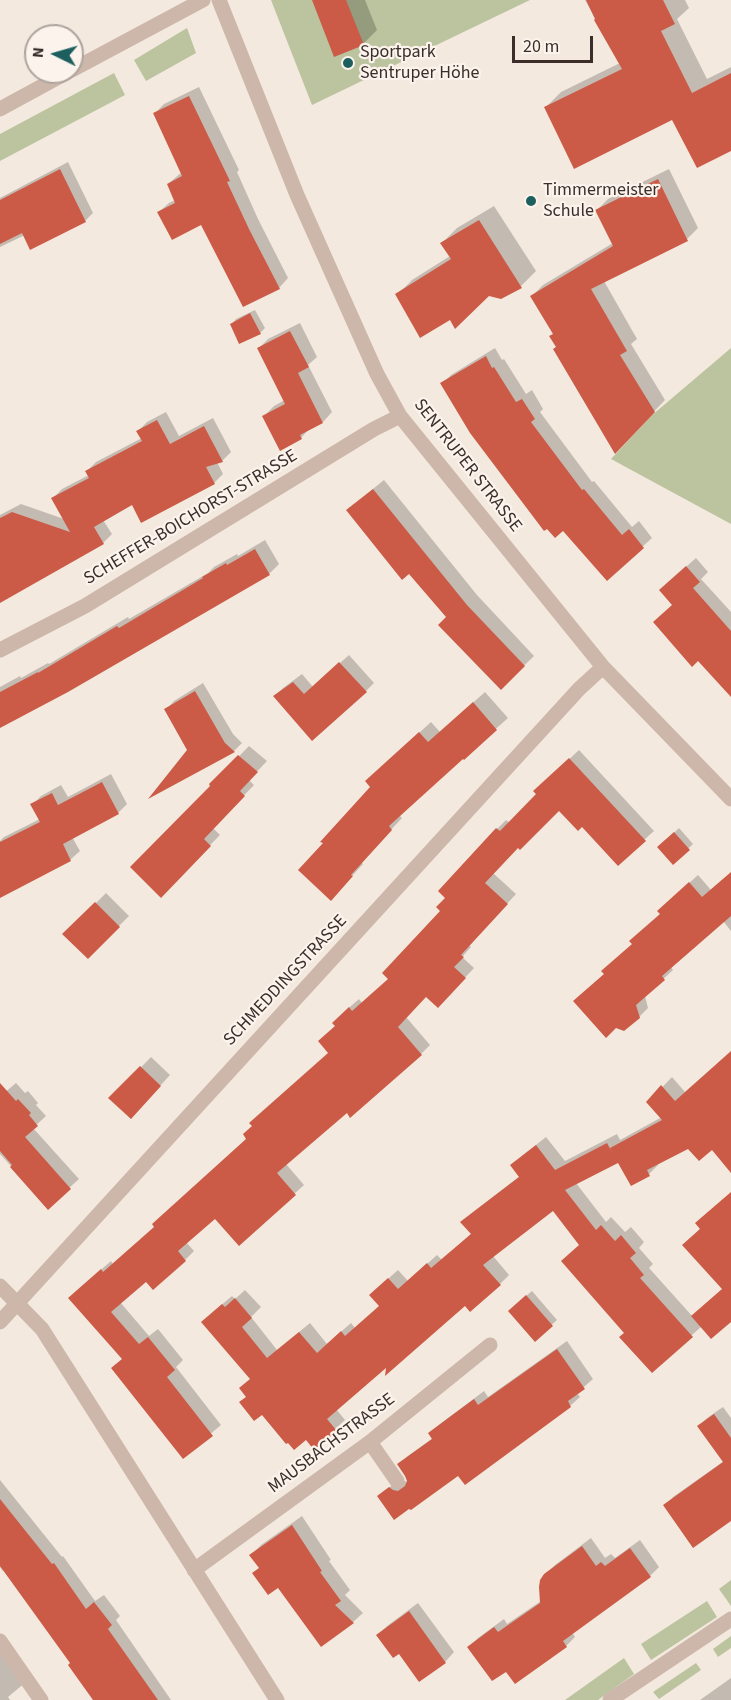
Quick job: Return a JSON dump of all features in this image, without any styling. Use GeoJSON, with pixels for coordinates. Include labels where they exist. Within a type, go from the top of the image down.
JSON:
{"type":"FeatureCollection","features":[{"type":"Feature","properties":{"kind":"street"},"geometry":{"type":"LineString","coordinates":[[84,64],[203,0]]}},
{"type":"Feature","properties":{"kind":"street","name":"SENTRUPER STRASSE"},"geometry":{"type":"LineString","coordinates":[[219,0],[297,195],[377,374],[400,416],[603,667],[731,799]]}},
{"type":"Feature","properties":{"kind":"street"},"geometry":{"type":"LineString","coordinates":[[0,109],[46,84]]}},
{"type":"Feature","properties":{"kind":"street","name":"SCHEFFER-BOICHORST-STRASSE"},"geometry":{"type":"LineString","coordinates":[[0,650],[85,606],[374,429],[400,416]]}},
{"type":"Feature","properties":{"kind":"street","name":"SCHMEDDINGSTRASSE"},"geometry":{"type":"LineString","coordinates":[[0,1322],[579,689],[603,667]]}},
{"type":"Feature","properties":{"kind":"street"},"geometry":{"type":"LineString","coordinates":[[0,1286],[42,1329],[277,1700]]}},
{"type":"Feature","properties":{"kind":"street","name":"MAUSBACHSTRASSE"},"geometry":{"type":"LineString","coordinates":[[194,1570],[370,1442],[490,1345]]}},
{"type":"Feature","properties":{"kind":"street"},"geometry":{"type":"LineString","coordinates":[[370,1442],[397,1480]]}},
{"type":"Feature","properties":{"kind":"street"},"geometry":{"type":"LineString","coordinates":[[610,1700],[731,1619]]}},
{"type":"Feature","properties":{"kind":"street"},"geometry":{"type":"LineString","coordinates":[[0,1641],[41,1700]]}},
{"type":"Feature","properties":{"kind":"green space","name":"Sportpark Sentruper Höhe"},"geometry":{"type":"Polygon","coordinates":[[[271,0],[530,0],[312,105],[271,0]]]}},
{"type":"Feature","properties":{"kind":"green space"},"geometry":{"type":"Polygon","coordinates":[[[187,28],[196,53],[146,81],[134,60],[187,28]]]}},
{"type":"Feature","properties":{"kind":"green space"},"geometry":{"type":"Polygon","coordinates":[[[114,73],[125,95],[0,161],[0,134],[114,73]]]}},
{"type":"Feature","properties":{"kind":"green space"},"geometry":{"type":"Polygon","coordinates":[[[731,348],[731,524],[611,459],[651,416],[731,348]]]}},
{"type":"Feature","properties":{"kind":"green space"},"geometry":{"type":"Polygon","coordinates":[[[731,1580],[731,1606],[719,1589],[731,1580]]]}},
{"type":"Feature","properties":{"kind":"green space"},"geometry":{"type":"Polygon","coordinates":[[[707,1601],[717,1617],[651,1660],[641,1644],[707,1601]]]}},
{"type":"Feature","properties":{"kind":"green space"},"geometry":{"type":"Polygon","coordinates":[[[731,1636],[731,1648],[718,1657],[713,1649],[731,1636]]]}},
{"type":"Feature","properties":{"kind":"green space"},"geometry":{"type":"Polygon","coordinates":[[[624,1658],[634,1674],[598,1700],[565,1700],[624,1658]]]}},
{"type":"Feature","properties":{"kind":"green space"},"geometry":{"type":"Polygon","coordinates":[[[696,1663],[701,1670],[659,1699],[653,1692],[696,1663]]]}},
{"type":"Feature","properties":{"kind":"building"},"geometry":{"type":"Polygon","coordinates":[[[312,0],[346,0],[364,45],[334,57],[312,0]]]}},
{"type":"Feature","properties":{"kind":"building"},"geometry":{"type":"Polygon","coordinates":[[[586,0],[663,0],[675,24],[661,31],[692,93],[731,73],[731,151],[697,168],[672,120],[574,169],[544,107],[622,69],[594,20],[586,0]]]}},
{"type":"Feature","properties":{"kind":"building"},"geometry":{"type":"Polygon","coordinates":[[[189,96],[230,181],[227,182],[249,229],[280,289],[243,307],[201,225],[172,240],[157,212],[175,203],[167,184],[182,176],[153,113],[189,96]]]}},
{"type":"Feature","properties":{"kind":"building"},"geometry":{"type":"Polygon","coordinates":[[[60,169],[86,222],[30,250],[22,233],[0,244],[0,200],[60,169]]]}},
{"type":"Feature","properties":{"kind":"building"},"geometry":{"type":"Polygon","coordinates":[[[658,179],[688,241],[591,289],[627,351],[620,355],[655,412],[615,454],[553,349],[556,347],[549,336],[553,334],[530,296],[613,246],[595,210],[658,179]]]}},
{"type":"Feature","properties":{"kind":"building"},"geometry":{"type":"Polygon","coordinates":[[[479,220],[522,288],[501,299],[489,296],[455,329],[450,320],[420,338],[395,294],[451,259],[440,243],[479,220]]]}},
{"type":"Feature","properties":{"kind":"building"},"geometry":{"type":"Polygon","coordinates":[[[250,313],[261,334],[239,344],[230,324],[250,313]]]}},
{"type":"Feature","properties":{"kind":"building"},"geometry":{"type":"Polygon","coordinates":[[[290,331],[309,367],[298,373],[323,423],[300,435],[302,439],[280,451],[262,416],[285,404],[257,348],[290,331]]]}},
{"type":"Feature","properties":{"kind":"building"},"geometry":{"type":"Polygon","coordinates":[[[486,356],[516,402],[522,399],[535,419],[531,422],[582,490],[584,489],[622,535],[629,529],[644,548],[607,581],[563,531],[555,538],[547,529],[544,531],[470,433],[440,383],[486,356]]]}},
{"type":"Feature","properties":{"kind":"building"},"geometry":{"type":"Polygon","coordinates":[[[157,420],[170,444],[204,426],[223,462],[206,467],[215,484],[141,523],[132,505],[94,527],[104,544],[0,603],[0,518],[12,512],[70,532],[51,498],[89,478],[85,471],[142,441],[136,431],[157,420]]]}},
{"type":"Feature","properties":{"kind":"building"},"geometry":{"type":"Polygon","coordinates":[[[373,489],[467,605],[525,666],[501,690],[438,625],[446,617],[409,574],[402,580],[346,510],[373,489]]]}},
{"type":"Feature","properties":{"kind":"building"},"geometry":{"type":"Polygon","coordinates":[[[255,549],[270,575],[68,692],[0,728],[0,692],[38,673],[117,626],[119,628],[226,563],[227,565],[255,549]]]}},
{"type":"Feature","properties":{"kind":"building"},"geometry":{"type":"Polygon","coordinates":[[[686,566],[700,582],[693,588],[731,631],[731,697],[698,661],[692,667],[653,622],[672,605],[659,590],[686,566]]]}},
{"type":"Feature","properties":{"kind":"building"},"geometry":{"type":"Polygon","coordinates":[[[339,662],[367,692],[312,741],[273,696],[293,682],[304,694],[339,662]]]}},
{"type":"Feature","properties":{"kind":"building"},"geometry":{"type":"Polygon","coordinates":[[[195,691],[225,743],[235,752],[148,799],[187,750],[164,709],[195,691]]]}},
{"type":"Feature","properties":{"kind":"building"},"geometry":{"type":"Polygon","coordinates":[[[473,702],[497,730],[389,826],[392,830],[331,901],[298,870],[370,787],[365,781],[419,732],[428,742],[473,702]]]}},
{"type":"Feature","properties":{"kind":"building"},"geometry":{"type":"Polygon","coordinates":[[[238,755],[258,772],[240,791],[245,796],[204,839],[211,846],[161,898],[130,867],[238,755]]]}},
{"type":"Feature","properties":{"kind":"building"},"geometry":{"type":"Polygon","coordinates":[[[569,758],[646,841],[618,866],[582,827],[578,831],[559,811],[520,850],[518,848],[485,883],[508,904],[461,955],[464,957],[454,967],[466,978],[438,1008],[426,997],[398,1027],[422,1055],[350,1118],[347,1113],[277,1173],[296,1195],[239,1246],[215,1219],[178,1251],[186,1261],[153,1290],[146,1282],[111,1312],[139,1344],[148,1337],[175,1370],[167,1377],[213,1436],[183,1459],[111,1368],[122,1359],[68,1298],[101,1269],[103,1272],[154,1227],[152,1224],[246,1139],[243,1134],[252,1126],[249,1123],[328,1053],[318,1041],[335,1026],[332,1023],[349,1007],[352,1011],[388,979],[382,973],[440,911],[436,907],[445,898],[438,891],[496,828],[500,831],[536,794],[533,791],[569,758]]]}},
{"type":"Feature","properties":{"kind":"building"},"geometry":{"type":"Polygon","coordinates":[[[102,782],[119,814],[63,844],[71,861],[0,898],[0,842],[40,822],[30,804],[52,793],[58,805],[102,782]]]}},
{"type":"Feature","properties":{"kind":"building"},"geometry":{"type":"Polygon","coordinates":[[[674,832],[690,850],[673,865],[657,847],[674,832]]]}},
{"type":"Feature","properties":{"kind":"building"},"geometry":{"type":"Polygon","coordinates":[[[731,872],[731,916],[662,976],[665,980],[636,1005],[640,1018],[624,1031],[616,1028],[606,1038],[573,1001],[604,974],[601,971],[632,944],[629,941],[660,914],[657,911],[689,882],[702,897],[731,872]]]}},
{"type":"Feature","properties":{"kind":"building"},"geometry":{"type":"Polygon","coordinates":[[[95,902],[120,927],[88,959],[62,934],[95,902]]]}},
{"type":"Feature","properties":{"kind":"building"},"geometry":{"type":"Polygon","coordinates":[[[731,1051],[731,1173],[712,1150],[699,1161],[688,1149],[647,1170],[650,1176],[631,1186],[618,1163],[565,1190],[596,1230],[601,1225],[615,1241],[621,1235],[636,1253],[630,1258],[644,1275],[640,1278],[693,1337],[652,1373],[619,1337],[624,1333],[561,1261],[579,1245],[553,1211],[483,1265],[501,1285],[470,1312],[465,1306],[385,1376],[386,1368],[327,1419],[337,1431],[314,1450],[306,1440],[294,1450],[288,1443],[286,1444],[262,1415],[254,1421],[239,1402],[246,1397],[239,1388],[250,1379],[201,1322],[222,1304],[225,1307],[235,1298],[252,1318],[242,1327],[267,1358],[299,1332],[317,1353],[341,1331],[345,1336],[379,1306],[369,1295],[388,1278],[398,1289],[427,1263],[431,1268],[471,1234],[460,1222],[519,1177],[510,1165],[536,1145],[555,1170],[607,1143],[613,1154],[610,1148],[662,1120],[646,1102],[661,1085],[675,1101],[731,1051]]]}},
{"type":"Feature","properties":{"kind":"building"},"geometry":{"type":"Polygon","coordinates":[[[140,1066],[161,1086],[131,1119],[108,1098],[140,1066]]]}},
{"type":"Feature","properties":{"kind":"building"},"geometry":{"type":"Polygon","coordinates":[[[0,1083],[16,1101],[18,1099],[31,1113],[29,1115],[38,1126],[25,1137],[71,1189],[48,1210],[10,1167],[12,1165],[0,1151],[0,1083]]]}},
{"type":"Feature","properties":{"kind":"building"},"geometry":{"type":"Polygon","coordinates":[[[731,1192],[731,1322],[711,1339],[691,1316],[722,1289],[682,1245],[700,1229],[695,1223],[731,1192]]]}},
{"type":"Feature","properties":{"kind":"building"},"geometry":{"type":"Polygon","coordinates":[[[526,1295],[553,1326],[535,1342],[508,1311],[526,1295]]]}},
{"type":"Feature","properties":{"kind":"building"},"geometry":{"type":"Polygon","coordinates":[[[557,1349],[585,1389],[568,1401],[571,1407],[465,1485],[458,1476],[394,1520],[377,1496],[389,1487],[398,1491],[405,1486],[407,1481],[397,1464],[432,1439],[428,1433],[474,1399],[478,1405],[557,1349]]]}},
{"type":"Feature","properties":{"kind":"building"},"geometry":{"type":"Polygon","coordinates":[[[714,1414],[731,1438],[731,1521],[693,1548],[663,1505],[723,1462],[697,1426],[714,1414]]]}},
{"type":"Feature","properties":{"kind":"building"},"geometry":{"type":"Polygon","coordinates":[[[0,1499],[52,1564],[54,1563],[86,1609],[94,1602],[112,1625],[108,1629],[158,1700],[93,1700],[68,1665],[70,1663],[0,1566],[0,1499]]]}},
{"type":"Feature","properties":{"kind":"building"},"geometry":{"type":"Polygon","coordinates":[[[292,1525],[322,1571],[320,1572],[341,1601],[335,1605],[354,1623],[321,1647],[278,1588],[268,1595],[252,1573],[259,1568],[249,1555],[292,1525]]]}},
{"type":"Feature","properties":{"kind":"building"},"geometry":{"type":"Polygon","coordinates":[[[582,1546],[596,1566],[601,1562],[605,1566],[630,1548],[651,1577],[563,1641],[567,1647],[515,1684],[506,1672],[492,1681],[467,1647],[494,1627],[498,1632],[540,1603],[539,1587],[544,1574],[582,1546]]]}},
{"type":"Feature","properties":{"kind":"building"},"geometry":{"type":"Polygon","coordinates":[[[409,1611],[446,1663],[419,1682],[399,1654],[393,1658],[376,1635],[409,1611]]]}},
{"type":"Feature","properties":{"kind":"place","name":"Sportpark Sentruper Höhe"},"geometry":{"type":"Point","coordinates":[348,63]}},
{"type":"Feature","properties":{"kind":"place","name":"Timmermeister Schule"},"geometry":{"type":"Point","coordinates":[531,201]}}]}
